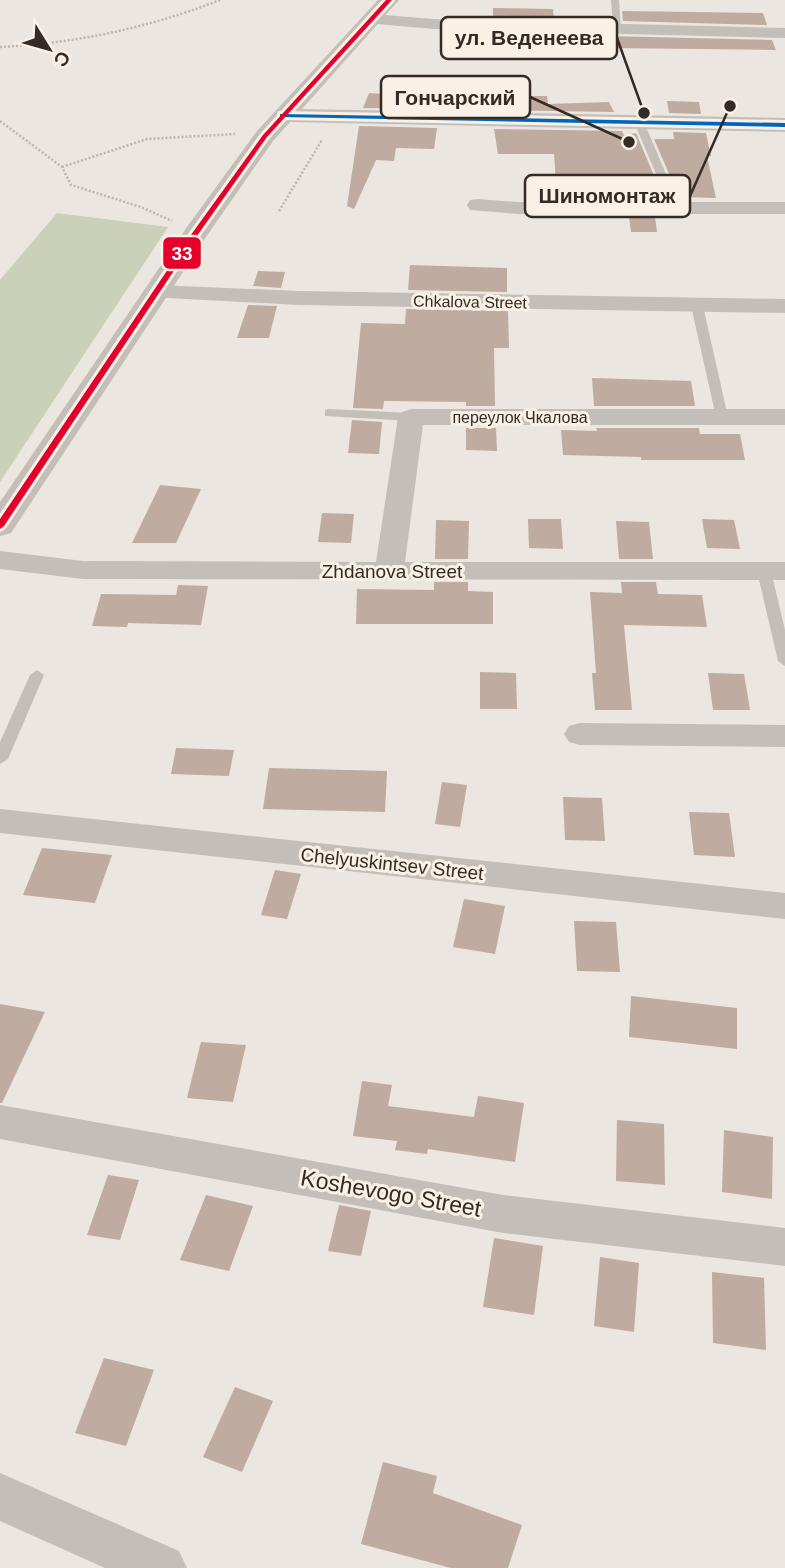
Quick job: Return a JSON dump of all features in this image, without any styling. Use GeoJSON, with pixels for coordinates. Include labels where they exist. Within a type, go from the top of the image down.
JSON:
{"type":"FeatureCollection","features":[{"type":"Feature","properties":{"kind":"street"},"geometry":{"type":"LineString","coordinates":[[0,527],[196,232],[265,136],[381,9],[433,24],[785,33]]}},
{"type":"Feature","properties":{"kind":"street"},"geometry":{"type":"LineString","coordinates":[[282,115],[785,125]]}},
{"type":"Feature","properties":{"kind":"street"},"geometry":{"type":"LineString","coordinates":[[478,205],[518,208],[785,208]]}},
{"type":"Feature","properties":{"kind":"street","name":"Chkalova Street"},"geometry":{"type":"LineString","coordinates":[[156,292],[299,298],[785,306]]}},
{"type":"Feature","properties":{"kind":"street"},"geometry":{"type":"LineString","coordinates":[[389,571],[411,416]]}},
{"type":"Feature","properties":{"kind":"street","name":"переулок Чкалова"},"geometry":{"type":"LineString","coordinates":[[411,416],[785,417]]}},
{"type":"Feature","properties":{"kind":"street","name":"Zhdanova Street"},"geometry":{"type":"LineString","coordinates":[[0,561],[83,570],[775,571]]}},
{"type":"Feature","properties":{"kind":"street"},"geometry":{"type":"LineString","coordinates":[[580,734],[785,736]]}},
{"type":"Feature","properties":{"kind":"street","name":"Chelyuskintsev Street"},"geometry":{"type":"LineString","coordinates":[[0,821],[785,906]]}},
{"type":"Feature","properties":{"kind":"street","name":"Koshevogo Street"},"geometry":{"type":"LineString","coordinates":[[0,1122],[503,1214],[785,1247]]}},
{"type":"Feature","properties":{"kind":"street"},"geometry":{"type":"LineString","coordinates":[[0,1497],[162,1568]]}},
{"type":"Feature","properties":{"kind":"lane"},"geometry":{"type":"LineString","coordinates":[[615,0],[617,29]]}},
{"type":"Feature","properties":{"kind":"lane"},"geometry":{"type":"LineString","coordinates":[[639,122],[676,207]]}},
{"type":"Feature","properties":{"kind":"lane"},"geometry":{"type":"LineString","coordinates":[[697,306],[722,417]]}},
{"type":"Feature","properties":{"kind":"lane"},"geometry":{"type":"LineString","coordinates":[[329,413],[411,416]]}},
{"type":"Feature","properties":{"kind":"lane"},"geometry":{"type":"LineString","coordinates":[[775,571],[785,661]]}},
{"type":"Feature","properties":{"kind":"lane"},"geometry":{"type":"LineString","coordinates":[[0,759],[37,675]]}},
{"type":"Feature","properties":{"kind":"path"},"geometry":{"type":"LineString","coordinates":[[0,47],[75,41],[137,29],[187,14],[220,0]]}},
{"type":"Feature","properties":{"kind":"path"},"geometry":{"type":"LineString","coordinates":[[0,121],[62,167],[71,185],[141,207],[196,232]]}},
{"type":"Feature","properties":{"kind":"path"},"geometry":{"type":"LineString","coordinates":[[62,167],[147,139],[234,134],[265,136]]}},
{"type":"Feature","properties":{"kind":"green space"},"geometry":{"type":"Polygon","coordinates":[[[57,213],[168,227],[0,482],[0,280],[57,213]]]}},
{"type":"Feature","properties":{"kind":"building"},"geometry":{"type":"Polygon","coordinates":[[[493,8],[553,9],[554,19],[493,18],[493,8]]]}},
{"type":"Feature","properties":{"kind":"building"},"geometry":{"type":"Polygon","coordinates":[[[622,11],[763,13],[767,25],[623,21],[622,11]]]}},
{"type":"Feature","properties":{"kind":"building"},"geometry":{"type":"Polygon","coordinates":[[[606,36],[772,40],[776,50],[607,48],[606,36]]]}},
{"type":"Feature","properties":{"kind":"building"},"geometry":{"type":"Polygon","coordinates":[[[369,93],[443,98],[441,109],[363,108],[369,93]]]}},
{"type":"Feature","properties":{"kind":"building"},"geometry":{"type":"Polygon","coordinates":[[[488,96],[547,96],[548,104],[609,102],[614,112],[491,110],[488,96]]]}},
{"type":"Feature","properties":{"kind":"building"},"geometry":{"type":"Polygon","coordinates":[[[667,101],[699,102],[701,114],[669,113],[667,101]]]}},
{"type":"Feature","properties":{"kind":"building"},"geometry":{"type":"Polygon","coordinates":[[[359,126],[437,128],[434,149],[396,148],[394,161],[376,160],[354,209],[347,206],[359,126]]]}},
{"type":"Feature","properties":{"kind":"building"},"geometry":{"type":"Polygon","coordinates":[[[494,129],[622,131],[624,135],[636,133],[663,197],[627,199],[557,196],[554,154],[498,154],[494,129]]]}},
{"type":"Feature","properties":{"kind":"building"},"geometry":{"type":"Polygon","coordinates":[[[673,132],[706,133],[711,156],[707,156],[716,198],[679,197],[654,139],[674,139],[673,132]]]}},
{"type":"Feature","properties":{"kind":"building"},"geometry":{"type":"Polygon","coordinates":[[[629,217],[655,217],[657,232],[631,232],[629,217]]]}},
{"type":"Feature","properties":{"kind":"building"},"geometry":{"type":"Polygon","coordinates":[[[410,265],[507,268],[507,292],[408,290],[410,265]]]}},
{"type":"Feature","properties":{"kind":"building"},"geometry":{"type":"Polygon","coordinates":[[[258,271],[285,272],[281,288],[253,286],[258,271]]]}},
{"type":"Feature","properties":{"kind":"building"},"geometry":{"type":"Polygon","coordinates":[[[248,305],[277,306],[269,338],[237,338],[248,305]]]}},
{"type":"Feature","properties":{"kind":"building"},"geometry":{"type":"Polygon","coordinates":[[[406,309],[508,311],[509,348],[494,348],[495,406],[466,406],[466,402],[384,401],[383,409],[353,408],[361,323],[405,324],[406,309]]]}},
{"type":"Feature","properties":{"kind":"building"},"geometry":{"type":"Polygon","coordinates":[[[592,378],[691,381],[695,406],[594,406],[592,378]]]}},
{"type":"Feature","properties":{"kind":"building"},"geometry":{"type":"Polygon","coordinates":[[[352,420],[382,422],[379,454],[348,453],[352,420]]]}},
{"type":"Feature","properties":{"kind":"building"},"geometry":{"type":"Polygon","coordinates":[[[466,428],[496,428],[497,451],[466,450],[466,428]]]}},
{"type":"Feature","properties":{"kind":"building"},"geometry":{"type":"Polygon","coordinates":[[[596,428],[699,428],[700,434],[740,434],[745,460],[641,460],[641,457],[563,455],[561,430],[597,431],[596,428]]]}},
{"type":"Feature","properties":{"kind":"building"},"geometry":{"type":"Polygon","coordinates":[[[160,485],[201,489],[176,543],[132,543],[160,485]]]}},
{"type":"Feature","properties":{"kind":"building"},"geometry":{"type":"Polygon","coordinates":[[[322,513],[354,514],[351,543],[318,542],[322,513]]]}},
{"type":"Feature","properties":{"kind":"building"},"geometry":{"type":"Polygon","coordinates":[[[528,519],[561,519],[563,549],[529,548],[528,519]]]}},
{"type":"Feature","properties":{"kind":"building"},"geometry":{"type":"Polygon","coordinates":[[[702,519],[734,520],[740,549],[707,548],[702,519]]]}},
{"type":"Feature","properties":{"kind":"building"},"geometry":{"type":"Polygon","coordinates":[[[436,520],[469,521],[468,559],[435,559],[436,520]]]}},
{"type":"Feature","properties":{"kind":"building"},"geometry":{"type":"Polygon","coordinates":[[[616,521],[649,522],[653,559],[619,559],[616,521]]]}},
{"type":"Feature","properties":{"kind":"building"},"geometry":{"type":"Polygon","coordinates":[[[434,582],[468,582],[468,591],[493,592],[493,624],[356,624],[357,589],[434,590],[434,582]]]}},
{"type":"Feature","properties":{"kind":"building"},"geometry":{"type":"Polygon","coordinates":[[[621,582],[656,582],[658,594],[702,595],[707,627],[624,625],[632,710],[595,710],[592,673],[596,673],[590,592],[622,593],[621,582]]]}},
{"type":"Feature","properties":{"kind":"building"},"geometry":{"type":"Polygon","coordinates":[[[178,585],[208,586],[201,625],[128,623],[127,627],[92,626],[101,594],[176,595],[178,585]]]}},
{"type":"Feature","properties":{"kind":"building"},"geometry":{"type":"Polygon","coordinates":[[[480,672],[516,673],[517,709],[480,709],[480,672]]]}},
{"type":"Feature","properties":{"kind":"building"},"geometry":{"type":"Polygon","coordinates":[[[708,673],[744,674],[750,710],[713,710],[708,673]]]}},
{"type":"Feature","properties":{"kind":"building"},"geometry":{"type":"Polygon","coordinates":[[[176,748],[234,750],[229,776],[171,774],[176,748]]]}},
{"type":"Feature","properties":{"kind":"building"},"geometry":{"type":"Polygon","coordinates":[[[269,768],[387,771],[385,812],[263,809],[269,768]]]}},
{"type":"Feature","properties":{"kind":"building"},"geometry":{"type":"Polygon","coordinates":[[[442,782],[467,785],[460,827],[435,824],[442,782]]]}},
{"type":"Feature","properties":{"kind":"building"},"geometry":{"type":"Polygon","coordinates":[[[563,797],[602,798],[605,841],[565,840],[563,797]]]}},
{"type":"Feature","properties":{"kind":"building"},"geometry":{"type":"Polygon","coordinates":[[[689,812],[729,813],[735,857],[694,855],[689,812]]]}},
{"type":"Feature","properties":{"kind":"building"},"geometry":{"type":"Polygon","coordinates":[[[42,848],[112,855],[95,903],[23,895],[42,848]]]}},
{"type":"Feature","properties":{"kind":"building"},"geometry":{"type":"Polygon","coordinates":[[[275,870],[301,874],[287,919],[261,915],[275,870]]]}},
{"type":"Feature","properties":{"kind":"building"},"geometry":{"type":"Polygon","coordinates":[[[464,899],[505,906],[495,954],[453,947],[464,899]]]}},
{"type":"Feature","properties":{"kind":"building"},"geometry":{"type":"Polygon","coordinates":[[[574,921],[616,922],[620,972],[577,971],[574,921]]]}},
{"type":"Feature","properties":{"kind":"building"},"geometry":{"type":"Polygon","coordinates":[[[631,996],[737,1008],[737,1049],[629,1037],[631,996]]]}},
{"type":"Feature","properties":{"kind":"building"},"geometry":{"type":"Polygon","coordinates":[[[0,1004],[45,1012],[2,1103],[0,1103],[0,1004]]]}},
{"type":"Feature","properties":{"kind":"building"},"geometry":{"type":"Polygon","coordinates":[[[201,1042],[246,1045],[233,1102],[187,1098],[201,1042]]]}},
{"type":"Feature","properties":{"kind":"building"},"geometry":{"type":"Polygon","coordinates":[[[362,1081],[392,1085],[388,1106],[474,1117],[478,1096],[524,1103],[515,1162],[428,1149],[427,1154],[395,1150],[397,1141],[353,1136],[362,1081]]]}},
{"type":"Feature","properties":{"kind":"building"},"geometry":{"type":"Polygon","coordinates":[[[617,1120],[664,1124],[665,1185],[616,1181],[617,1120]]]}},
{"type":"Feature","properties":{"kind":"building"},"geometry":{"type":"Polygon","coordinates":[[[724,1130],[773,1137],[772,1199],[722,1192],[724,1130]]]}},
{"type":"Feature","properties":{"kind":"building"},"geometry":{"type":"Polygon","coordinates":[[[108,1175],[139,1180],[120,1240],[87,1235],[108,1175]]]}},
{"type":"Feature","properties":{"kind":"building"},"geometry":{"type":"Polygon","coordinates":[[[206,1195],[253,1206],[229,1271],[180,1260],[206,1195]]]}},
{"type":"Feature","properties":{"kind":"building"},"geometry":{"type":"Polygon","coordinates":[[[339,1205],[371,1211],[361,1256],[328,1251],[339,1205]]]}},
{"type":"Feature","properties":{"kind":"building"},"geometry":{"type":"Polygon","coordinates":[[[494,1238],[543,1246],[534,1315],[483,1307],[494,1238]]]}},
{"type":"Feature","properties":{"kind":"building"},"geometry":{"type":"Polygon","coordinates":[[[600,1257],[639,1263],[634,1332],[594,1326],[600,1257]]]}},
{"type":"Feature","properties":{"kind":"building"},"geometry":{"type":"Polygon","coordinates":[[[712,1272],[764,1278],[766,1350],[713,1343],[712,1272]]]}},
{"type":"Feature","properties":{"kind":"building"},"geometry":{"type":"Polygon","coordinates":[[[104,1358],[154,1370],[126,1446],[75,1433],[104,1358]]]}},
{"type":"Feature","properties":{"kind":"building"},"geometry":{"type":"Polygon","coordinates":[[[235,1387],[273,1401],[242,1472],[203,1457],[235,1387]]]}},
{"type":"Feature","properties":{"kind":"building"},"geometry":{"type":"Polygon","coordinates":[[[383,1462],[437,1476],[433,1493],[522,1525],[508,1568],[451,1568],[361,1544],[383,1462]]]}},
{"type":"Feature","properties":{"kind":"transit line","name":"33"},"geometry":{"type":"LineString","coordinates":[[0,526],[196,232],[265,136],[389,0]]}},
{"type":"Feature","properties":{"kind":"transit line"},"geometry":{"type":"LineString","coordinates":[[282,115],[785,125]]}},
{"type":"Feature","properties":{"kind":"place","name":"Шиномонтаж"},"geometry":{"type":"Point","coordinates":[730,106]}},
{"type":"Feature","properties":{"kind":"place","name":"ул. Веденеева"},"geometry":{"type":"Point","coordinates":[644,113]}},
{"type":"Feature","properties":{"kind":"place","name":"Гончарский"},"geometry":{"type":"Point","coordinates":[629,142]}}]}
